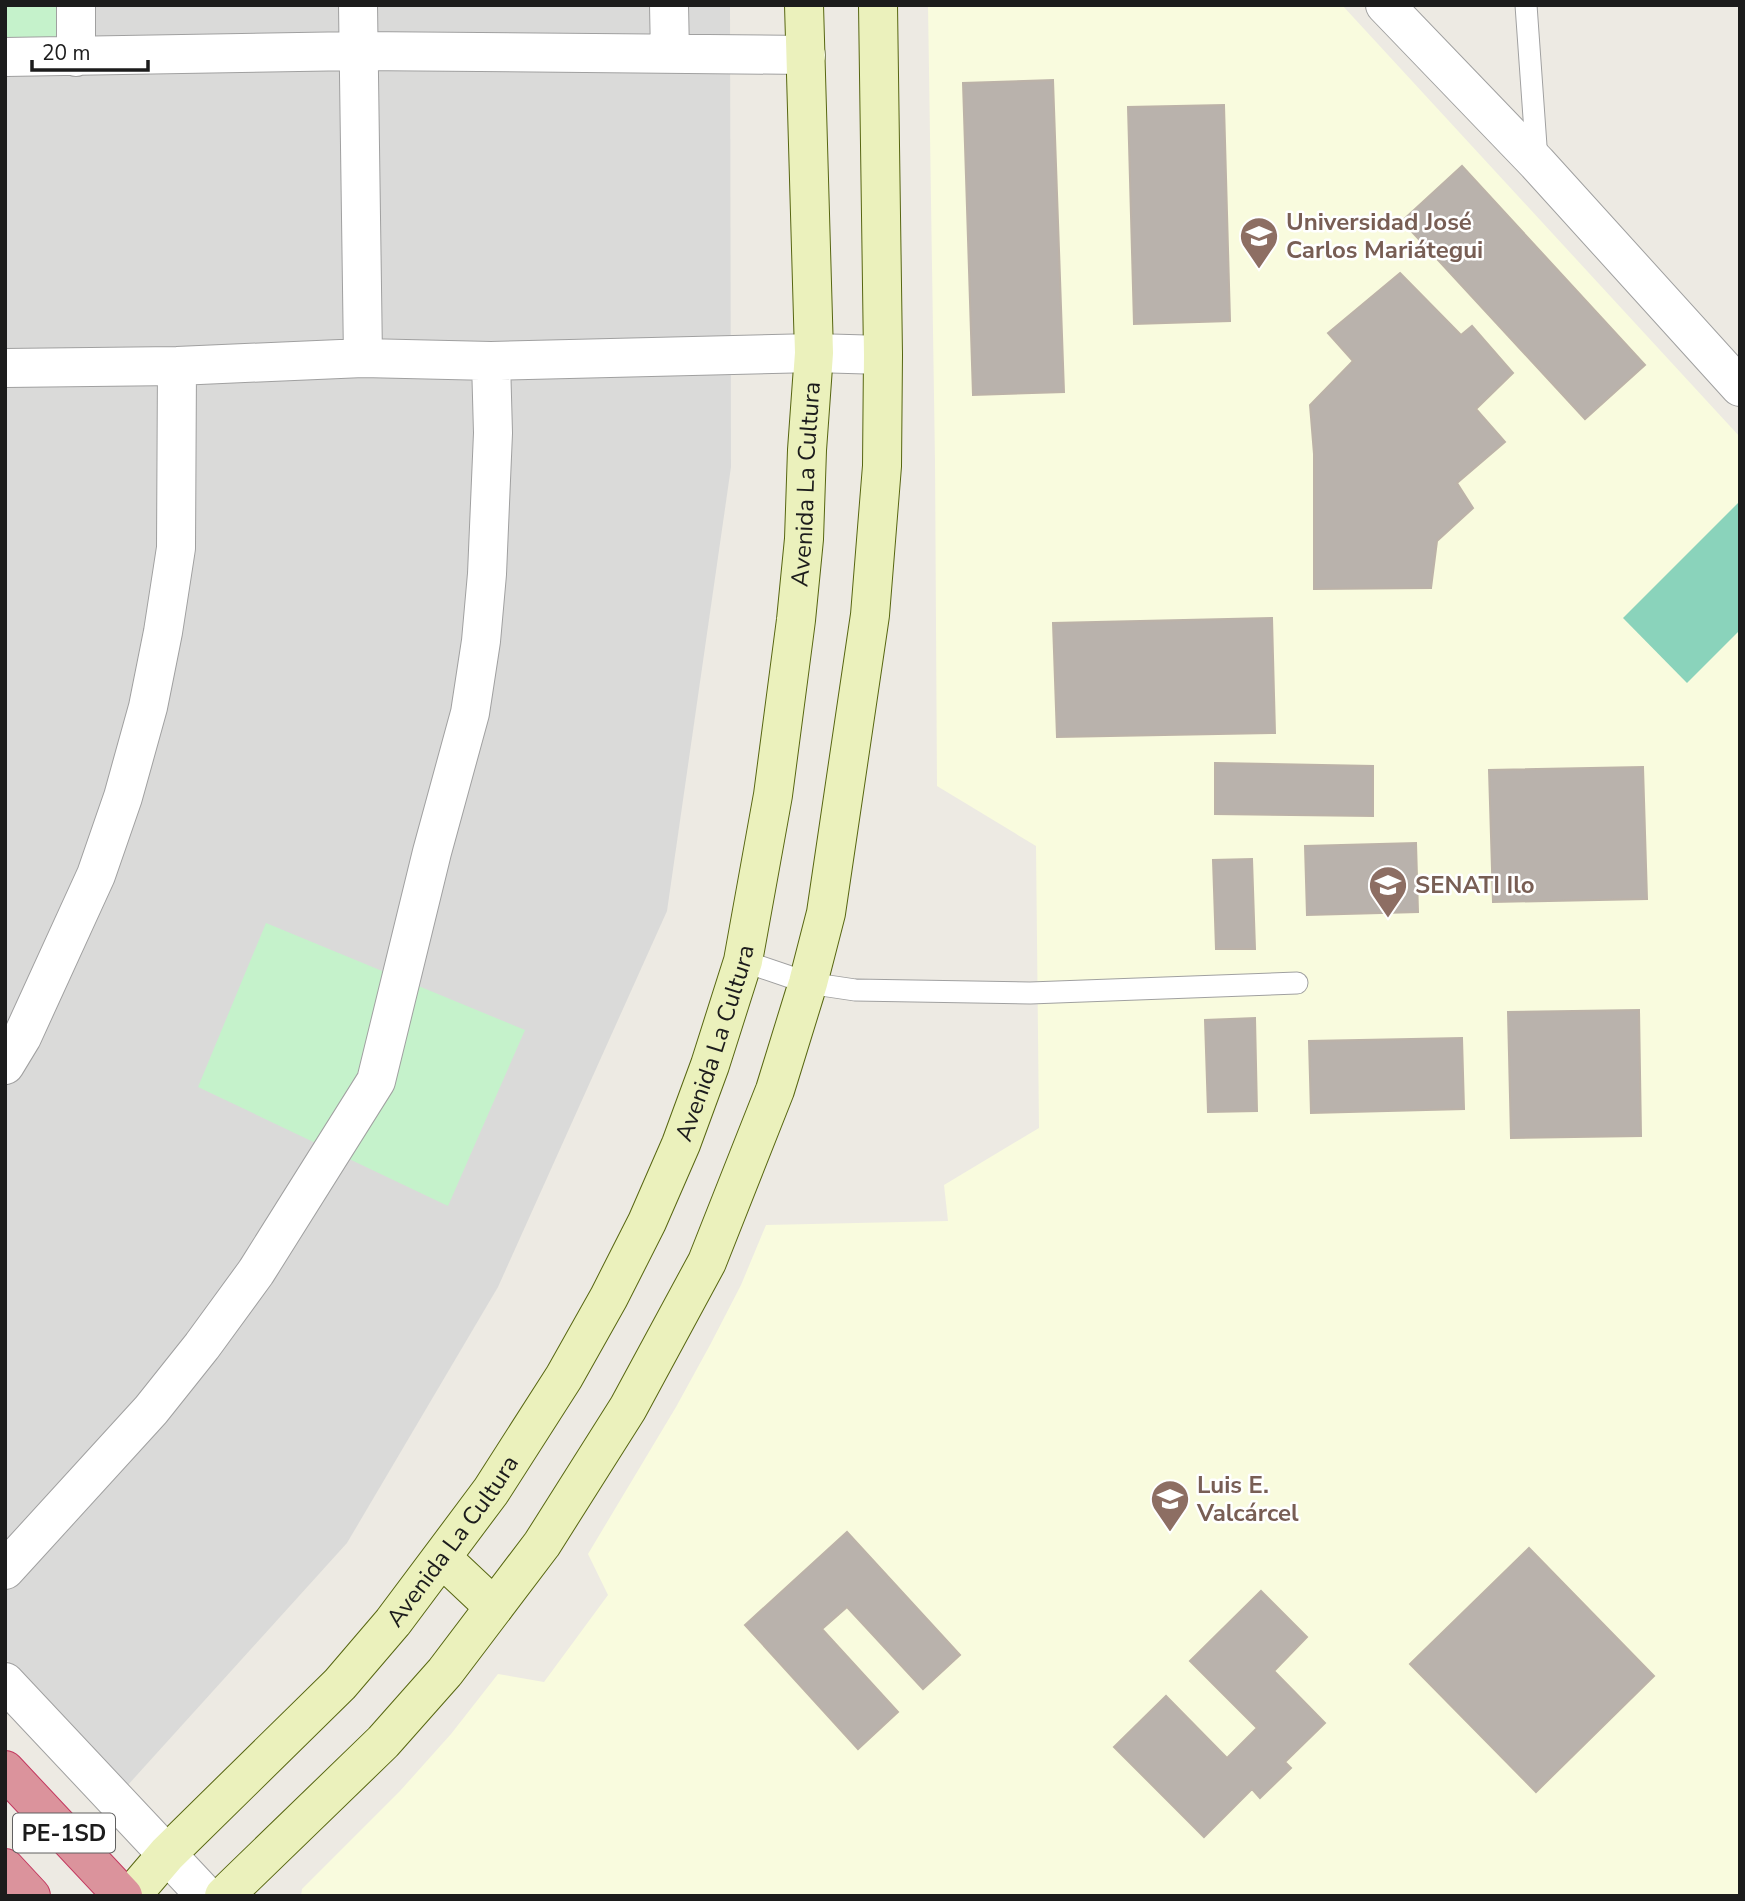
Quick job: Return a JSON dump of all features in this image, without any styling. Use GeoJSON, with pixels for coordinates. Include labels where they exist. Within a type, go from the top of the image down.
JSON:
{"type":"FeatureCollection","features":[{"type":"Feature","properties":{"kind":"highway","name":"PE-1SD"},"geometry":{"type":"LineString","coordinates":[[5,1770],[123,1896]]}},
{"type":"Feature","properties":{"kind":"highway","name":"PE-1SD"},"geometry":{"type":"LineString","coordinates":[[5,1868],[31,1896]]}},
{"type":"Feature","properties":{"kind":"street"},"geometry":{"type":"LineString","coordinates":[[76,5],[76,57]]}},
{"type":"Feature","properties":{"kind":"street"},"geometry":{"type":"LineString","coordinates":[[358,5],[363,358]]}},
{"type":"Feature","properties":{"kind":"street"},"geometry":{"type":"LineString","coordinates":[[669,5],[670,54]]}},
{"type":"Feature","properties":{"kind":"street","name":"Avenida La Cultura"},"geometry":{"type":"LineString","coordinates":[[131,1896],[167,1854],[340,1684],[393,1622],[491,1491],[564,1377],[609,1297],[647,1222],[681,1144],[710,1065],[743,961],[773,795],[804,539],[814,353],[804,5]]}},
{"type":"Feature","properties":{"kind":"street"},"geometry":{"type":"LineString","coordinates":[[223,1896],[383,1742],[445,1672],[542,1544],[628,1408],[707,1262],[775,1090],[826,913],[870,615],[882,466],[878,5]]}},
{"type":"Feature","properties":{"kind":"street"},"geometry":{"type":"LineString","coordinates":[[1385,5],[1537,163],[1740,387]]}},
{"type":"Feature","properties":{"kind":"street"},"geometry":{"type":"LineString","coordinates":[[5,57],[358,51],[806,55]]}},
{"type":"Feature","properties":{"kind":"street"},"geometry":{"type":"LineString","coordinates":[[5,368],[177,366],[363,358],[491,362],[814,353],[883,355]]}},
{"type":"Feature","properties":{"kind":"street"},"geometry":{"type":"LineString","coordinates":[[5,1570],[142,1419],[202,1346],[256,1272],[376,1081],[432,852],[470,713],[481,642],[487,574],[493,433],[491,362]]}},
{"type":"Feature","properties":{"kind":"street"},"geometry":{"type":"LineString","coordinates":[[5,1065],[22,1037],[96,875],[123,797],[148,707],[176,548],[177,366]]}},
{"type":"Feature","properties":{"kind":"street"},"geometry":{"type":"LineString","coordinates":[[442,1558],[494,1607]]}},
{"type":"Feature","properties":{"kind":"street"},"geometry":{"type":"LineString","coordinates":[[5,1682],[206,1896]]}},
{"type":"Feature","properties":{"kind":"lane"},"geometry":{"type":"LineString","coordinates":[[1526,5],[1537,163]]}},
{"type":"Feature","properties":{"kind":"lane"},"geometry":{"type":"LineString","coordinates":[[743,961],[808,983],[855,990],[1030,993],[1297,983]]}},
{"type":"Feature","properties":{"kind":"shaded area"},"geometry":{"type":"Polygon","coordinates":[[[5,5],[730,5],[731,467],[667,911],[498,1287],[347,1543],[127,1786],[5,1658],[5,5]]]}},
{"type":"Feature","properties":{"kind":"shaded area"},"geometry":{"type":"Polygon","coordinates":[[[928,5],[1342,5],[1740,437],[1740,1896],[301,1896],[302,1889],[400,1791],[451,1734],[498,1674],[544,1682],[608,1595],[588,1554],[710,1345],[741,1285],[766,1225],[948,1221],[944,1185],[1039,1128],[1036,846],[937,786],[928,5]]]}},
{"type":"Feature","properties":{"kind":"green space"},"geometry":{"type":"Polygon","coordinates":[[[5,5],[77,5],[78,44],[5,43],[5,5]]]}},
{"type":"Feature","properties":{"kind":"green space"},"geometry":{"type":"Polygon","coordinates":[[[1740,501],[1740,630],[1687,683],[1623,618],[1740,501]]]}},
{"type":"Feature","properties":{"kind":"green space"},"geometry":{"type":"Polygon","coordinates":[[[266,923],[525,1030],[448,1206],[198,1087],[266,923]]]}},
{"type":"Feature","properties":{"kind":"building"},"geometry":{"type":"Polygon","coordinates":[[[1053,80],[1064,392],[973,395],[963,83],[1053,80]]]}},
{"type":"Feature","properties":{"kind":"building"},"geometry":{"type":"Polygon","coordinates":[[[1224,105],[1230,321],[1134,324],[1128,107],[1224,105]]]}},
{"type":"Feature","properties":{"kind":"building"},"geometry":{"type":"Polygon","coordinates":[[[1462,166],[1645,365],[1585,419],[1402,221],[1462,166]]]}},
{"type":"Feature","properties":{"kind":"building"},"geometry":{"type":"Polygon","coordinates":[[[1400,273],[1461,335],[1472,326],[1513,373],[1476,409],[1505,442],[1457,483],[1473,508],[1437,541],[1431,588],[1314,589],[1314,454],[1310,405],[1353,361],[1328,333],[1400,273]]]}},
{"type":"Feature","properties":{"kind":"building"},"geometry":{"type":"Polygon","coordinates":[[[1272,618],[1275,733],[1057,737],[1053,623],[1272,618]]]}},
{"type":"Feature","properties":{"kind":"building"},"geometry":{"type":"Polygon","coordinates":[[[1215,763],[1373,766],[1373,816],[1215,814],[1215,763]]]}},
{"type":"Feature","properties":{"kind":"building"},"geometry":{"type":"Polygon","coordinates":[[[1643,767],[1647,899],[1493,902],[1489,770],[1643,767]]]}},
{"type":"Feature","properties":{"kind":"building"},"geometry":{"type":"Polygon","coordinates":[[[1416,843],[1418,912],[1307,915],[1305,846],[1416,843]]]}},
{"type":"Feature","properties":{"kind":"building"},"geometry":{"type":"Polygon","coordinates":[[[1252,859],[1255,949],[1216,949],[1213,860],[1252,859]]]}},
{"type":"Feature","properties":{"kind":"building"},"geometry":{"type":"Polygon","coordinates":[[[1639,1010],[1641,1136],[1511,1138],[1508,1012],[1639,1010]]]}},
{"type":"Feature","properties":{"kind":"building"},"geometry":{"type":"Polygon","coordinates":[[[1255,1018],[1257,1111],[1208,1112],[1205,1020],[1255,1018]]]}},
{"type":"Feature","properties":{"kind":"building"},"geometry":{"type":"Polygon","coordinates":[[[1462,1038],[1464,1109],[1311,1113],[1309,1041],[1462,1038]]]}},
{"type":"Feature","properties":{"kind":"building"},"geometry":{"type":"Polygon","coordinates":[[[847,1532],[960,1655],[923,1689],[847,1607],[822,1629],[898,1712],[858,1749],[745,1625],[847,1532]]]}},
{"type":"Feature","properties":{"kind":"building"},"geometry":{"type":"Polygon","coordinates":[[[1529,1548],[1654,1676],[1536,1792],[1410,1664],[1529,1548]]]}},
{"type":"Feature","properties":{"kind":"building"},"geometry":{"type":"Polygon","coordinates":[[[1261,1591],[1307,1637],[1274,1671],[1325,1723],[1285,1762],[1291,1768],[1260,1798],[1252,1789],[1204,1837],[1114,1747],[1166,1696],[1227,1758],[1257,1728],[1190,1661],[1261,1591]]]}},
{"type":"Feature","properties":{"kind":"place","name":"Universidad José Carlos Mariátegui"},"geometry":{"type":"Point","coordinates":[1259,270]}},
{"type":"Feature","properties":{"kind":"place","name":"SENATI Ilo"},"geometry":{"type":"Point","coordinates":[1388,919]}},
{"type":"Feature","properties":{"kind":"place","name":"Luis E. Valcárcel"},"geometry":{"type":"Point","coordinates":[1170,1533]}}]}
